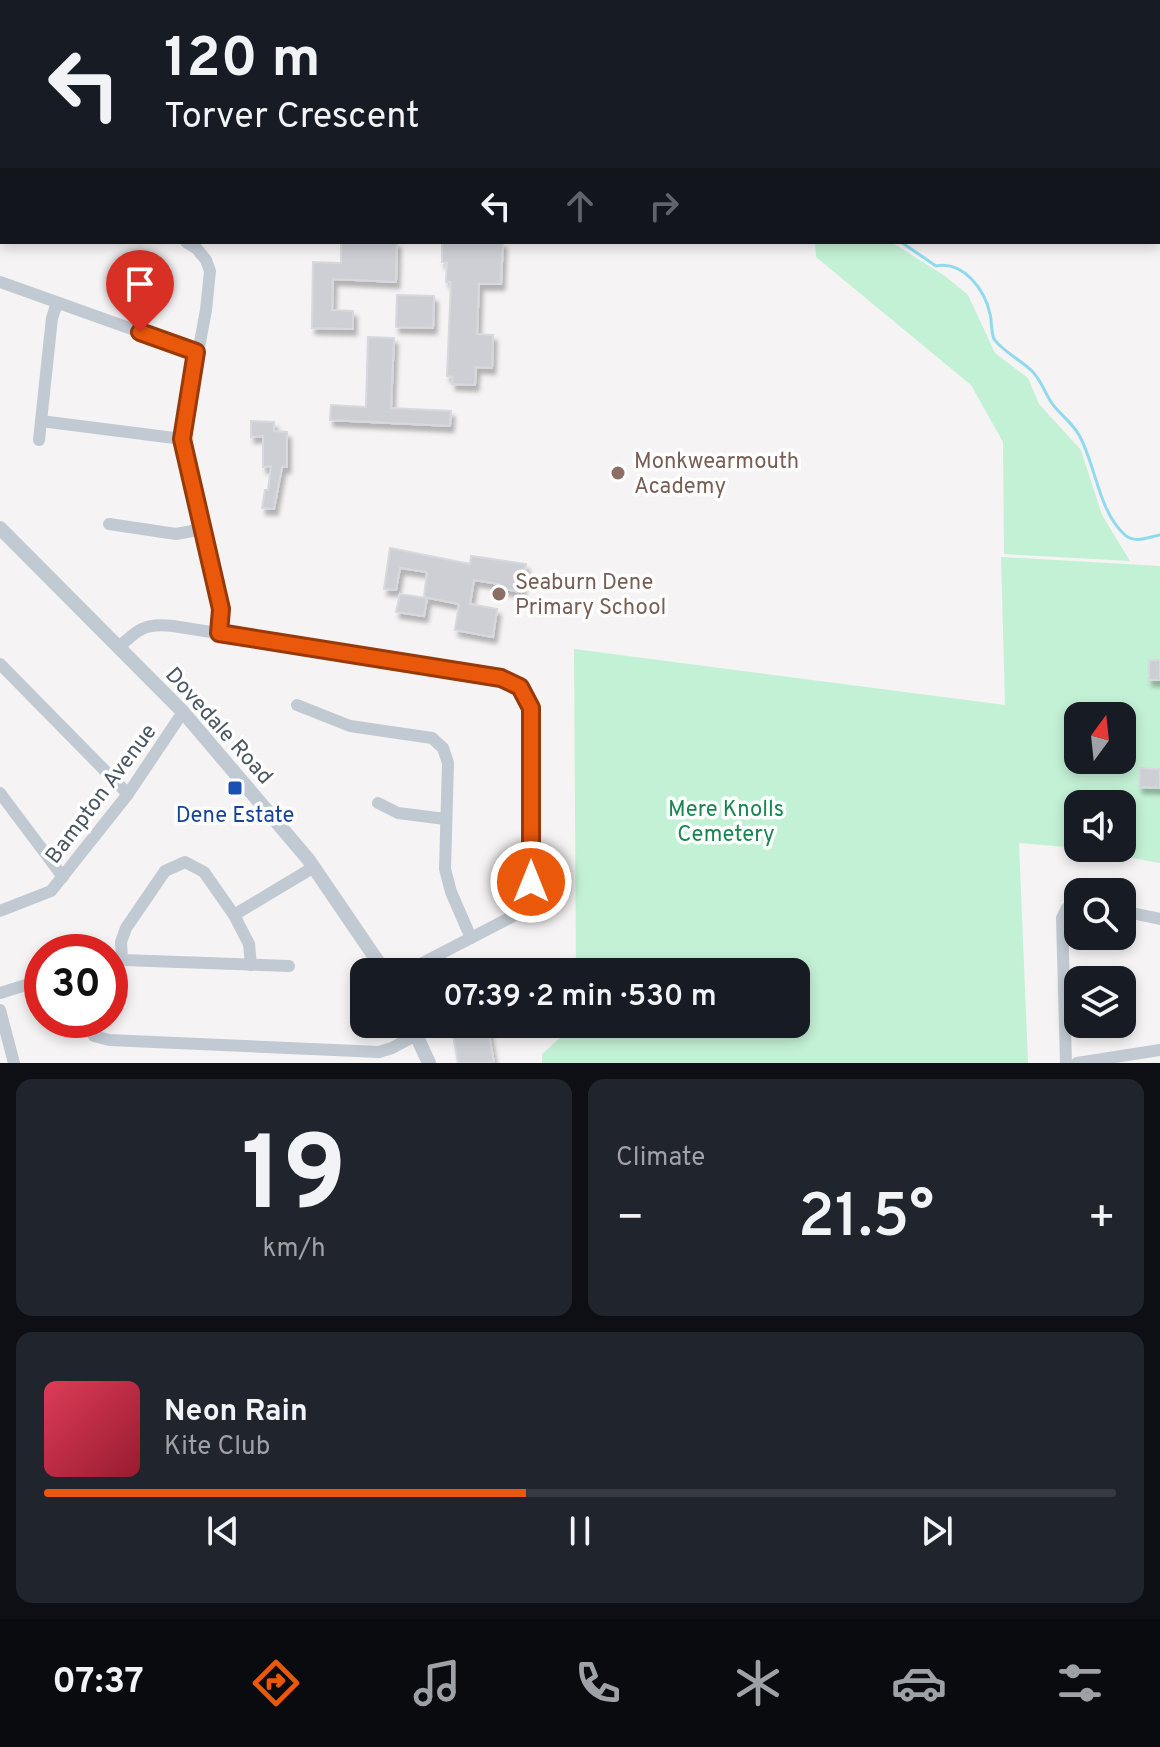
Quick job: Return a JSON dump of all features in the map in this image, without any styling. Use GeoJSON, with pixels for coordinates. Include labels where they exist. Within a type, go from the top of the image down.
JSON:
{"type":"FeatureCollection","features":[{"type":"Feature","properties":{"kind":"street"},"geometry":{"type":"LineString","coordinates":[[189,244],[206,260],[210,271],[206,310],[182,439],[221,609],[219,633]]}},
{"type":"Feature","properties":{"kind":"street"},"geometry":{"type":"LineString","coordinates":[[0,282],[196,352]]}},
{"type":"Feature","properties":{"kind":"street"},"geometry":{"type":"LineString","coordinates":[[39,440],[52,318],[57,303]]}},
{"type":"Feature","properties":{"kind":"street"},"geometry":{"type":"LineString","coordinates":[[41,421],[182,439]]}},
{"type":"Feature","properties":{"kind":"street"},"geometry":{"type":"LineString","coordinates":[[109,524],[176,534],[203,529]]}},
{"type":"Feature","properties":{"kind":"street","name":"Dovedale Road"},"geometry":{"type":"LineString","coordinates":[[0,528],[183,712],[314,867],[376,958]]}},
{"type":"Feature","properties":{"kind":"street"},"geometry":{"type":"LineString","coordinates":[[118,648],[145,626],[160,625],[501,678],[520,687],[531,708],[531,882],[528,899],[521,912],[432,958]]}},
{"type":"Feature","properties":{"kind":"street"},"geometry":{"type":"LineString","coordinates":[[0,664],[128,794]]}},
{"type":"Feature","properties":{"kind":"street"},"geometry":{"type":"LineString","coordinates":[[297,705],[350,726],[432,738],[443,748],[448,763],[445,869],[451,892],[471,938]]}},
{"type":"Feature","properties":{"kind":"street","name":"Bampton Avenue"},"geometry":{"type":"LineString","coordinates":[[0,911],[51,891],[128,794],[183,712]]}},
{"type":"Feature","properties":{"kind":"street"},"geometry":{"type":"LineString","coordinates":[[0,793],[63,877]]}},
{"type":"Feature","properties":{"kind":"street"},"geometry":{"type":"LineString","coordinates":[[378,803],[398,813],[445,819]]}},
{"type":"Feature","properties":{"kind":"street"},"geometry":{"type":"LineString","coordinates":[[124,934],[165,871],[185,862],[204,872],[234,915],[249,944],[251,965]]}},
{"type":"Feature","properties":{"kind":"street"},"geometry":{"type":"LineString","coordinates":[[234,915],[314,867]]}},
{"type":"Feature","properties":{"kind":"street"},"geometry":{"type":"LineString","coordinates":[[1064,914],[1066,1063]]}},
{"type":"Feature","properties":{"kind":"street"},"geometry":{"type":"LineString","coordinates":[[1136,914],[1160,919]]}},
{"type":"Feature","properties":{"kind":"street"},"geometry":{"type":"LineString","coordinates":[[128,961],[289,966]]}},
{"type":"Feature","properties":{"kind":"street"},"geometry":{"type":"LineString","coordinates":[[0,993],[24,986]]}},
{"type":"Feature","properties":{"kind":"street"},"geometry":{"type":"LineString","coordinates":[[0,1010],[14,1063]]}},
{"type":"Feature","properties":{"kind":"street"},"geometry":{"type":"LineString","coordinates":[[102,1038],[379,1052],[392,1048],[403,1038]]}},
{"type":"Feature","properties":{"kind":"street"},"geometry":{"type":"LineString","coordinates":[[417,1038],[429,1063]]}},
{"type":"Feature","properties":{"kind":"street"},"geometry":{"type":"LineString","coordinates":[[1077,1063],[1160,1050]]}},
{"type":"Feature","properties":{"kind":"green space"},"geometry":{"type":"Polygon","coordinates":[[[815,244],[894,244],[945,276],[968,295],[995,353],[1028,378],[1039,404],[1081,450],[1102,515],[1130,561],[1004,554],[1003,442],[971,385],[816,257],[815,244]]]}},
{"type":"Feature","properties":{"kind":"green space","name":"Mere Knolls Cemetery"},"geometry":{"type":"Polygon","coordinates":[[[1001,557],[1160,566],[1160,863],[1136,859],[1136,790],[1064,790],[1064,847],[1019,843],[1028,1063],[542,1063],[542,1054],[560,1038],[810,1038],[810,958],[576,958],[574,649],[1005,705],[1001,557]]]}},
{"type":"Feature","properties":{"kind":"building"},"geometry":{"type":"Polygon","coordinates":[[[341,244],[397,244],[396,282],[333,279],[332,310],[353,311],[353,329],[312,328],[313,262],[341,263],[341,244]]]}},
{"type":"Feature","properties":{"kind":"building"},"geometry":{"type":"Polygon","coordinates":[[[442,244],[503,244],[501,284],[479,284],[477,334],[493,335],[492,368],[476,367],[475,385],[452,384],[453,377],[447,376],[451,282],[446,282],[447,263],[442,262],[442,244]]]}},
{"type":"Feature","properties":{"kind":"building"},"geometry":{"type":"Polygon","coordinates":[[[397,295],[434,296],[433,328],[396,327],[397,295]]]}},
{"type":"Feature","properties":{"kind":"building"},"geometry":{"type":"Polygon","coordinates":[[[368,337],[394,338],[391,408],[451,411],[450,426],[330,420],[331,405],[366,407],[368,337]]]}},
{"type":"Feature","properties":{"kind":"building"},"geometry":{"type":"Polygon","coordinates":[[[251,421],[274,422],[274,431],[287,432],[287,467],[282,467],[274,509],[262,508],[271,466],[263,467],[263,436],[251,437],[251,421]]]}},
{"type":"Feature","properties":{"kind":"building"},"geometry":{"type":"Polygon","coordinates":[[[390,548],[470,564],[471,556],[526,564],[521,592],[474,580],[470,604],[497,609],[493,637],[455,630],[459,604],[424,597],[427,572],[400,568],[396,590],[384,589],[390,548]]]}},
{"type":"Feature","properties":{"kind":"building"},"geometry":{"type":"Polygon","coordinates":[[[400,594],[427,598],[424,616],[396,612],[400,594]]]}},
{"type":"Feature","properties":{"kind":"building"},"geometry":{"type":"Polygon","coordinates":[[[1149,660],[1160,660],[1160,680],[1149,680],[1149,660]]]}},
{"type":"Feature","properties":{"kind":"building"},"geometry":{"type":"Polygon","coordinates":[[[1140,768],[1160,769],[1160,788],[1139,787],[1140,768]]]}},
{"type":"Feature","properties":{"kind":"building"},"geometry":{"type":"Polygon","coordinates":[[[454,1038],[490,1038],[494,1063],[458,1063],[454,1038]]]}},
{"type":"Feature","properties":{"kind":"waterway"},"geometry":{"type":"LineString","coordinates":[[904,244],[936,266],[955,268],[971,279],[987,305],[994,339],[1035,374],[1051,402],[1079,435],[1103,501],[1116,525],[1133,539],[1160,535]]}},
{"type":"Feature","properties":{"kind":"place","name":"Monkwearmouth Academy"},"geometry":{"type":"Point","coordinates":[618,473]}},
{"type":"Feature","properties":{"kind":"place","name":"Seaburn Dene Primary School"},"geometry":{"type":"Point","coordinates":[499,594]}},
{"type":"Feature","properties":{"kind":"place","name":"Dene Estate"},"geometry":{"type":"Point","coordinates":[235,788]}},
{"type":"Feature","properties":{"kind":"route"},"geometry":{"type":"LineString","coordinates":[[140,332],[196,352],[182,439],[221,609],[219,633],[501,678],[520,687],[531,708],[531,882]]}}]}
